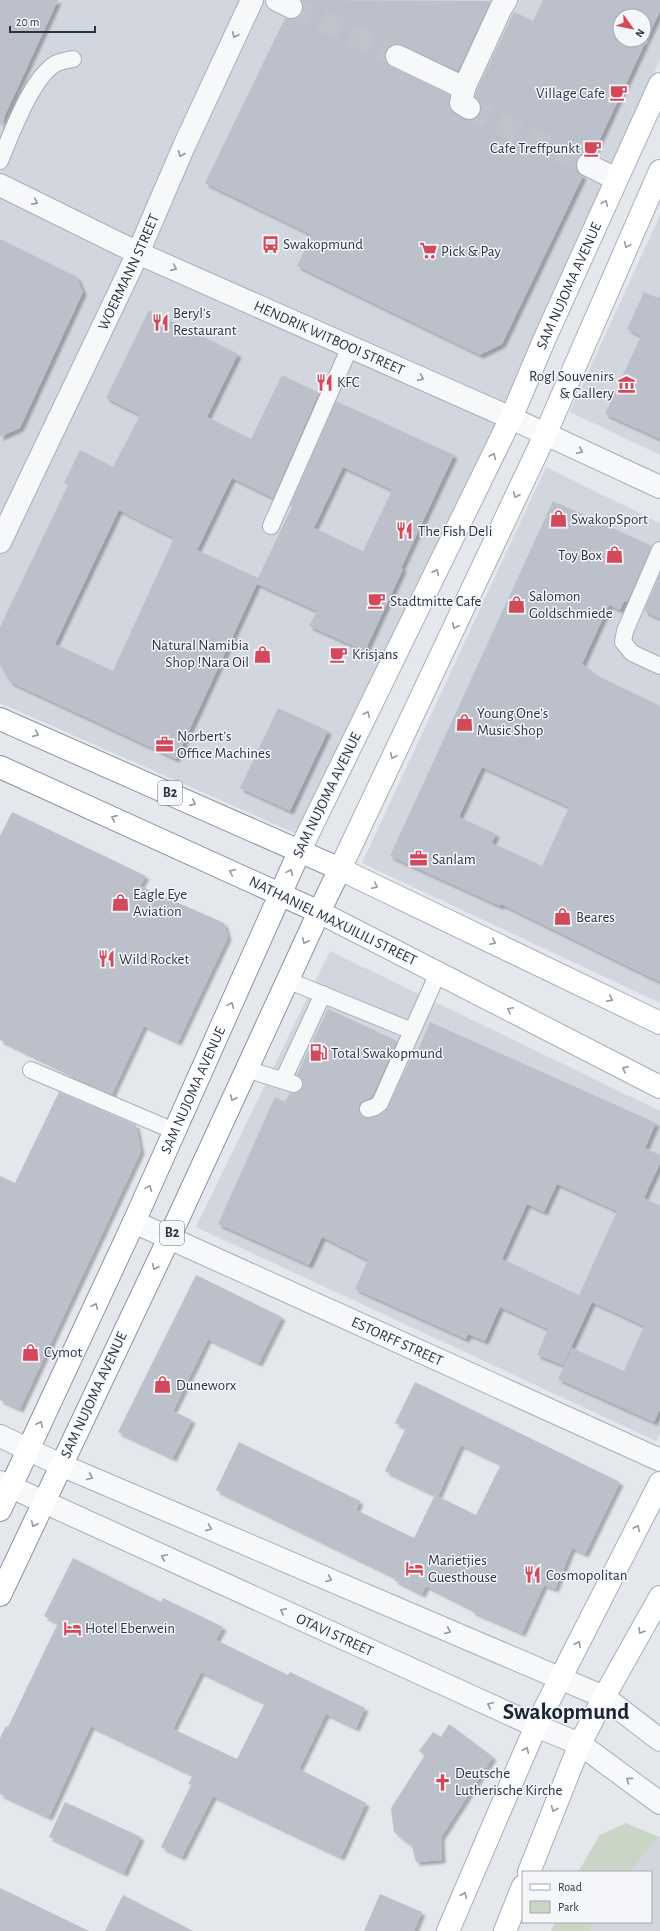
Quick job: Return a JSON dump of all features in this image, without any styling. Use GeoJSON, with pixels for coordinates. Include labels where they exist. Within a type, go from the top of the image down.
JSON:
{"type":"FeatureCollection","features":[{"type":"Feature","properties":{"kind":"main road","name":"SAM NUJOMA AVENUE"},"geometry":{"type":"LineString","coordinates":[[0,1510],[5,1484],[28,1450],[134,1222],[300,850],[512,418],[616,179],[660,84]]}},
{"type":"Feature","properties":{"kind":"main road","name":"SAM NUJOMA AVENUE"},"geometry":{"type":"LineString","coordinates":[[0,1595],[170,1236],[287,980],[544,435],[660,171]]}},
{"type":"Feature","properties":{"kind":"main road","name":"B2"},"geometry":{"type":"LineString","coordinates":[[0,718],[340,869]]}},
{"type":"Feature","properties":{"kind":"main road","name":"NATHANIEL MAXUILILI STREET"},"geometry":{"type":"LineString","coordinates":[[0,767],[281,893],[660,1087]]}},
{"type":"Feature","properties":{"kind":"main road"},"geometry":{"type":"LineString","coordinates":[[340,869],[660,1023]]}},
{"type":"Feature","properties":{"kind":"main road"},"geometry":{"type":"LineString","coordinates":[[448,1931],[536,1726],[660,1483]]}},
{"type":"Feature","properties":{"kind":"main road"},"geometry":{"type":"LineString","coordinates":[[529,1871],[580,1744],[604,1697],[660,1597]]}},
{"type":"Feature","properties":{"kind":"main road"},"geometry":{"type":"LineString","coordinates":[[505,1931],[522,1888]]}},
{"type":"Feature","properties":{"kind":"street","name":"WOERMANN STREET"},"geometry":{"type":"LineString","coordinates":[[0,542],[138,253],[184,146],[252,0]]}},
{"type":"Feature","properties":{"kind":"street"},"geometry":{"type":"LineString","coordinates":[[397,56],[466,98],[501,8],[506,0]]}},
{"type":"Feature","properties":{"kind":"street"},"geometry":{"type":"LineString","coordinates":[[588,165],[616,179]]}},
{"type":"Feature","properties":{"kind":"street","name":"HENDRIK WITBOOI STREET"},"geometry":{"type":"LineString","coordinates":[[0,185],[138,253],[512,418],[544,435],[660,487]]}},
{"type":"Feature","properties":{"kind":"street","name":"ESTORFF STREET"},"geometry":{"type":"LineString","coordinates":[[134,1222],[170,1236],[660,1460]]}},
{"type":"Feature","properties":{"kind":"street"},"geometry":{"type":"LineString","coordinates":[[0,1436],[61,1465],[604,1697],[660,1740]]}},
{"type":"Feature","properties":{"kind":"street","name":"OTAVI STREET"},"geometry":{"type":"LineString","coordinates":[[5,1484],[536,1726],[580,1744],[660,1803]]}},
{"type":"Feature","properties":{"kind":"lane"},"geometry":{"type":"LineString","coordinates":[[0,161],[19,118],[40,78],[56,63],[74,59]]}},
{"type":"Feature","properties":{"kind":"lane"},"geometry":{"type":"LineString","coordinates":[[271,526],[350,347]]}},
{"type":"Feature","properties":{"kind":"lane"},"geometry":{"type":"LineString","coordinates":[[660,550],[625,631],[623,642],[632,653],[660,666]]}},
{"type":"Feature","properties":{"kind":"lane"},"geometry":{"type":"LineString","coordinates":[[368,1109],[375,1107],[380,1103],[438,973]]}},
{"type":"Feature","properties":{"kind":"lane"},"geometry":{"type":"LineString","coordinates":[[287,980],[412,1031]]}},
{"type":"Feature","properties":{"kind":"lane"},"geometry":{"type":"LineString","coordinates":[[246,1069],[288,1082],[323,994]]}},
{"type":"Feature","properties":{"kind":"lane"},"geometry":{"type":"LineString","coordinates":[[31,1070],[174,1131]]}},
{"type":"Feature","properties":{"kind":"shaded area"},"geometry":{"type":"Polygon","coordinates":[[[0,0],[660,0],[660,59],[496,426],[295,833],[0,703],[0,0]]]}},
{"type":"Feature","properties":{"kind":"shaded area"},"geometry":{"type":"Polygon","coordinates":[[[660,215],[660,455],[570,412],[660,215]]]}},
{"type":"Feature","properties":{"kind":"shaded area"},"geometry":{"type":"Polygon","coordinates":[[[546,467],[660,523],[660,1003],[362,863],[546,467]]]}},
{"type":"Feature","properties":{"kind":"shaded area"},"geometry":{"type":"Polygon","coordinates":[[[330,951],[660,1111],[660,1434],[656,1441],[196,1227],[330,951]]]}},
{"type":"Feature","properties":{"kind":"shaded area"},"geometry":{"type":"Polygon","coordinates":[[[659,1837],[660,1931],[590,1931],[594,1923],[652,1923],[652,1871],[631,1871],[659,1837]]]}},
{"type":"Feature","properties":{"kind":"green space"},"geometry":{"type":"Polygon","coordinates":[[[626,1823],[659,1837],[631,1871],[579,1871],[600,1835],[626,1823]]]}},
{"type":"Feature","properties":{"kind":"green space"},"geometry":{"type":"Polygon","coordinates":[[[555,1923],[594,1923],[590,1931],[551,1931],[555,1923]]]}},
{"type":"Feature","properties":{"kind":"building"},"geometry":{"type":"Polygon","coordinates":[[[0,0],[58,0],[0,126],[0,0]]]}},
{"type":"Feature","properties":{"kind":"building"},"geometry":{"type":"Polygon","coordinates":[[[301,0],[491,1],[458,71],[402,45],[396,44],[390,46],[386,50],[385,57],[387,63],[392,67],[450,95],[450,108],[454,114],[469,120],[475,119],[480,114],[480,102],[475,97],[476,92],[514,12],[533,21],[543,0],[660,0],[660,11],[652,28],[652,8],[612,8],[612,48],[643,48],[593,154],[581,154],[577,160],[577,172],[583,176],[502,344],[480,355],[297,266],[312,235],[205,183],[285,18],[298,18],[302,13],[303,7],[301,0]]]}},
{"type":"Feature","properties":{"kind":"building"},"geometry":{"type":"Polygon","coordinates":[[[0,239],[77,277],[83,292],[20,428],[0,437],[0,239]]]}},
{"type":"Feature","properties":{"kind":"building"},"geometry":{"type":"Polygon","coordinates":[[[644,292],[658,298],[660,295],[660,439],[605,414],[641,336],[627,329],[644,292]]]}},
{"type":"Feature","properties":{"kind":"building"},"geometry":{"type":"Polygon","coordinates":[[[149,310],[238,354],[207,417],[251,439],[282,375],[319,393],[273,498],[232,478],[197,550],[258,578],[292,507],[290,506],[336,401],[454,455],[401,568],[403,569],[365,651],[309,626],[317,611],[257,584],[176,759],[10,682],[0,665],[0,627],[68,485],[64,483],[80,450],[113,467],[140,415],[106,398],[149,310]],[[343,467],[314,528],[363,551],[392,490],[343,467]],[[119,510],[55,644],[113,671],[174,538],[119,510]]]}},
{"type":"Feature","properties":{"kind":"building"},"geometry":{"type":"Polygon","coordinates":[[[553,501],[652,546],[627,602],[624,601],[620,610],[609,605],[582,664],[598,676],[660,706],[660,982],[501,904],[500,906],[390,856],[553,501]],[[482,767],[459,817],[496,834],[492,843],[542,866],[569,807],[482,767]]]}},
{"type":"Feature","properties":{"kind":"building"},"geometry":{"type":"Polygon","coordinates":[[[660,574],[660,619],[644,611],[660,574]]]}},
{"type":"Feature","properties":{"kind":"building"},"geometry":{"type":"Polygon","coordinates":[[[278,708],[328,731],[290,811],[240,788],[278,708]]]}},
{"type":"Feature","properties":{"kind":"building"},"geometry":{"type":"Polygon","coordinates":[[[12,812],[146,876],[140,886],[224,923],[228,937],[178,1042],[144,1026],[112,1094],[68,1075],[68,1073],[0,1040],[0,836],[12,812]]]}},
{"type":"Feature","properties":{"kind":"building"},"geometry":{"type":"Polygon","coordinates":[[[328,1009],[397,1041],[372,1097],[361,1102],[359,1106],[359,1112],[365,1118],[378,1116],[388,1107],[415,1049],[418,1050],[430,1022],[656,1123],[645,1148],[660,1155],[660,1163],[644,1198],[660,1206],[660,1409],[654,1422],[558,1379],[572,1348],[624,1371],[644,1326],[592,1302],[563,1365],[537,1355],[548,1329],[500,1307],[485,1341],[468,1334],[466,1339],[355,1289],[368,1260],[322,1237],[309,1265],[218,1224],[275,1097],[285,1102],[290,1093],[296,1093],[303,1087],[303,1082],[297,1075],[328,1009]],[[557,1184],[544,1212],[527,1204],[502,1259],[579,1295],[617,1211],[557,1184]]]}},
{"type":"Feature","properties":{"kind":"building"},"geometry":{"type":"Polygon","coordinates":[[[59,1092],[136,1125],[141,1151],[20,1409],[0,1400],[0,1176],[15,1183],[59,1092]]]}},
{"type":"Feature","properties":{"kind":"building"},"geometry":{"type":"Polygon","coordinates":[[[196,1275],[282,1317],[259,1363],[208,1339],[173,1411],[192,1420],[173,1458],[118,1432],[196,1275]]]}},
{"type":"Feature","properties":{"kind":"building"},"geometry":{"type":"Polygon","coordinates":[[[415,1382],[620,1482],[585,1554],[572,1548],[555,1589],[544,1585],[522,1633],[471,1611],[472,1609],[426,1586],[422,1594],[394,1580],[395,1577],[216,1490],[239,1442],[360,1501],[356,1510],[414,1538],[435,1495],[385,1471],[406,1428],[395,1423],[415,1382]],[[461,1445],[438,1496],[435,1495],[476,1515],[501,1464],[461,1445]]]}},
{"type":"Feature","properties":{"kind":"building"},"geometry":{"type":"Polygon","coordinates":[[[73,1558],[161,1602],[163,1598],[223,1627],[216,1640],[288,1675],[290,1672],[365,1708],[356,1728],[326,1714],[299,1769],[366,1803],[341,1857],[213,1796],[182,1857],[161,1847],[191,1785],[188,1784],[193,1775],[91,1726],[49,1817],[0,1794],[0,1738],[6,1726],[8,1727],[58,1623],[44,1616],[73,1558]],[[201,1672],[173,1729],[237,1759],[265,1703],[201,1672]]]}},
{"type":"Feature","properties":{"kind":"building","name":"Deutsche Lutherische Kirche"},"geometry":{"type":"Polygon","coordinates":[[[449,1724],[493,1757],[441,1837],[442,1860],[416,1862],[412,1846],[394,1832],[391,1808],[425,1755],[419,1751],[433,1732],[441,1737],[449,1724]]]}},
{"type":"Feature","properties":{"kind":"building"},"geometry":{"type":"Polygon","coordinates":[[[65,1802],[141,1837],[124,1873],[49,1837],[65,1802]]]}},
{"type":"Feature","properties":{"kind":"building"},"geometry":{"type":"Polygon","coordinates":[[[0,1888],[89,1931],[0,1931],[0,1888]]]}},
{"type":"Feature","properties":{"kind":"building"},"geometry":{"type":"Polygon","coordinates":[[[380,1894],[422,1912],[414,1931],[364,1931],[380,1894]]]}},
{"type":"Feature","properties":{"kind":"building"},"geometry":{"type":"Polygon","coordinates":[[[123,1895],[193,1931],[105,1931],[123,1895]]]}},
{"type":"Feature","properties":{"kind":"tunnel"},"geometry":{"type":"LineString","coordinates":[[291,7],[397,56]]}},
{"type":"Feature","properties":{"kind":"tunnel"},"geometry":{"type":"LineString","coordinates":[[469,108],[588,165]]}},
{"type":"Feature","properties":{"kind":"place","name":"Village Cafe"},"geometry":{"type":"Point","coordinates":[618,93]}},
{"type":"Feature","properties":{"kind":"place","name":"Cafe Treffpunkt"},"geometry":{"type":"Point","coordinates":[593,148]}},
{"type":"Feature","properties":{"kind":"place","name":"Swakopmund"},"geometry":{"type":"Point","coordinates":[270,244]}},
{"type":"Feature","properties":{"kind":"place","name":"Pick & Pay"},"geometry":{"type":"Point","coordinates":[428,251]}},
{"type":"Feature","properties":{"kind":"place","name":"Beryl's Restaurant"},"geometry":{"type":"Point","coordinates":[160,322]}},
{"type":"Feature","properties":{"kind":"place","name":"KFC"},"geometry":{"type":"Point","coordinates":[324,382]}},
{"type":"Feature","properties":{"kind":"place","name":"Rogl Souvenirs & Gallery"},"geometry":{"type":"Point","coordinates":[627,385]}},
{"type":"Feature","properties":{"kind":"place","name":"SwakopSport"},"geometry":{"type":"Point","coordinates":[558,519]}},
{"type":"Feature","properties":{"kind":"place","name":"The Fish Deli"},"geometry":{"type":"Point","coordinates":[405,531]}},
{"type":"Feature","properties":{"kind":"place","name":"Toy Box"},"geometry":{"type":"Point","coordinates":[615,555]}},
{"type":"Feature","properties":{"kind":"place","name":"Stadtmitte Cafe"},"geometry":{"type":"Point","coordinates":[377,601]}},
{"type":"Feature","properties":{"kind":"place","name":"Salomon Goldschmiede"},"geometry":{"type":"Point","coordinates":[516,605]}},
{"type":"Feature","properties":{"kind":"place","name":"Natural Namibia Shop !Nara Oil"},"geometry":{"type":"Point","coordinates":[262,654]}},
{"type":"Feature","properties":{"kind":"place","name":"Krisjans"},"geometry":{"type":"Point","coordinates":[339,654]}},
{"type":"Feature","properties":{"kind":"place","name":"Young One's Music Shop"},"geometry":{"type":"Point","coordinates":[464,722]}},
{"type":"Feature","properties":{"kind":"place","name":"Norbert's Office Machines"},"geometry":{"type":"Point","coordinates":[164,745]}},
{"type":"Feature","properties":{"kind":"place","name":"Sanlam"},"geometry":{"type":"Point","coordinates":[419,859]}},
{"type":"Feature","properties":{"kind":"place","name":"Eagle Eye Aviation"},"geometry":{"type":"Point","coordinates":[120,903]}},
{"type":"Feature","properties":{"kind":"place","name":"Beares"},"geometry":{"type":"Point","coordinates":[563,917]}},
{"type":"Feature","properties":{"kind":"place","name":"Wild Rocket"},"geometry":{"type":"Point","coordinates":[106,959]}},
{"type":"Feature","properties":{"kind":"place","name":"Total Swakopmund"},"geometry":{"type":"Point","coordinates":[318,1053]}},
{"type":"Feature","properties":{"kind":"place","name":"Cymot"},"geometry":{"type":"Point","coordinates":[31,1352]}},
{"type":"Feature","properties":{"kind":"place","name":"Duneworx"},"geometry":{"type":"Point","coordinates":[163,1385]}},
{"type":"Feature","properties":{"kind":"place","name":"Marietjies Guesthouse"},"geometry":{"type":"Point","coordinates":[415,1569]}},
{"type":"Feature","properties":{"kind":"place","name":"Cosmopolitan"},"geometry":{"type":"Point","coordinates":[533,1575]}},
{"type":"Feature","properties":{"kind":"place","name":"Hotel Eberwein"},"geometry":{"type":"Point","coordinates":[72,1628]}},
{"type":"Feature","properties":{"kind":"place","name":"Deutsche Lutherische Kirche"},"geometry":{"type":"Point","coordinates":[442,1782]}},
{"type":"Feature","properties":{"kind":"district","name":"Swakopmund"},"geometry":{"type":"Point","coordinates":[566,1712]}}]}
